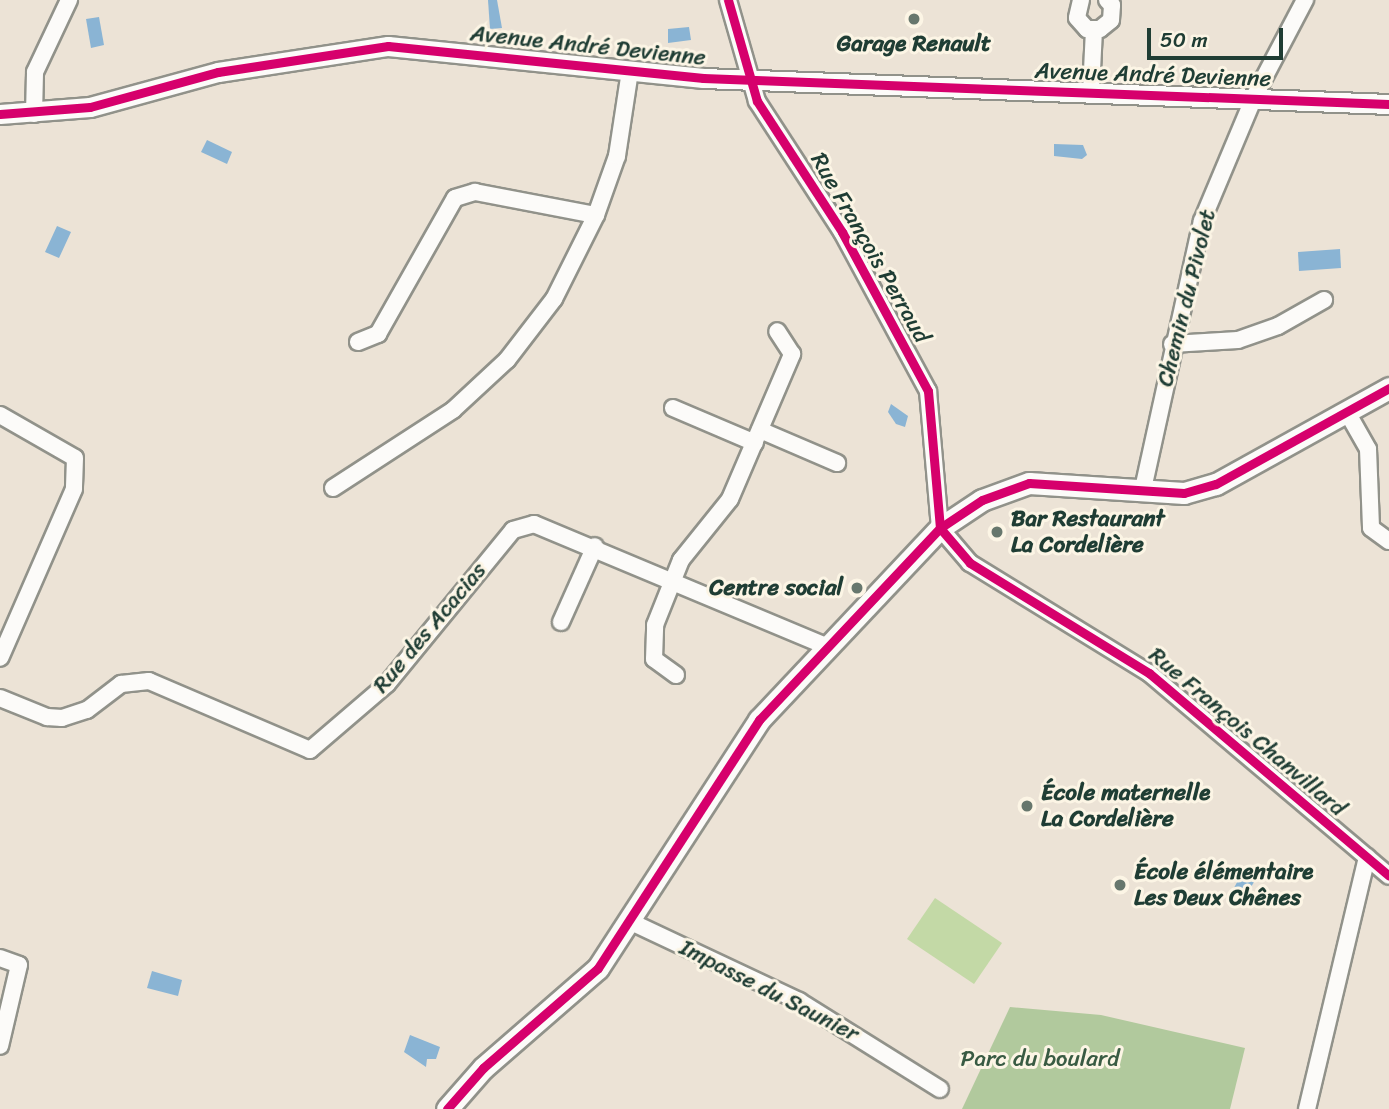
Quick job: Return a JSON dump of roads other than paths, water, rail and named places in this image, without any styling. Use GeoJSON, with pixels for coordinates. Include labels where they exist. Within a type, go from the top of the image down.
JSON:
{"type":"FeatureCollection","features":[{"type":"Feature","properties":{"kind":"main road"},"geometry":{"type":"LineString","coordinates":[[447,1109],[483,1068],[598,968],[631,922],[759,720],[825,646],[940,528],[982,500],[1029,482],[1184,493],[1216,484],[1389,388]]}},
{"type":"Feature","properties":{"kind":"street"},"geometry":{"type":"LineString","coordinates":[[34,114],[35,72],[69,0]]}},
{"type":"Feature","properties":{"kind":"street","name":"Rue François Perraud"},"geometry":{"type":"LineString","coordinates":[[728,0],[747,77],[757,102],[842,232],[928,391],[940,528]]}},
{"type":"Feature","properties":{"kind":"street"},"geometry":{"type":"LineString","coordinates":[[1081,0],[1077,18],[1087,29],[1094,29],[1111,20],[1112,5],[1107,0]]}},
{"type":"Feature","properties":{"kind":"street","name":"Chemin du Pivolet"},"geometry":{"type":"LineString","coordinates":[[1143,489],[1172,344],[1202,222],[1254,97],[1305,0]]}},
{"type":"Feature","properties":{"kind":"street"},"geometry":{"type":"LineString","coordinates":[[1091,91],[1094,29]]}},
{"type":"Feature","properties":{"kind":"street","name":"Avenue André Devienne"},"geometry":{"type":"LineString","coordinates":[[0,114],[34,114],[90,107],[218,72],[388,46],[703,78],[747,77],[1389,104]]}},
{"type":"Feature","properties":{"kind":"street"},"geometry":{"type":"LineString","coordinates":[[333,488],[453,410],[507,360],[554,299],[596,215],[617,156],[630,71]]}},
{"type":"Feature","properties":{"kind":"street"},"geometry":{"type":"LineString","coordinates":[[358,342],[378,334],[455,198],[475,192],[596,215]]}},
{"type":"Feature","properties":{"kind":"street"},"geometry":{"type":"LineString","coordinates":[[1172,344],[1238,341],[1278,326],[1324,300]]}},
{"type":"Feature","properties":{"kind":"street"},"geometry":{"type":"LineString","coordinates":[[676,675],[654,659],[654,625],[681,560],[730,499],[792,354],[777,331]]}},
{"type":"Feature","properties":{"kind":"street"},"geometry":{"type":"LineString","coordinates":[[673,408],[837,463]]}},
{"type":"Feature","properties":{"kind":"street"},"geometry":{"type":"LineString","coordinates":[[1347,412],[1368,449],[1371,528],[1389,541]]}},
{"type":"Feature","properties":{"kind":"street"},"geometry":{"type":"LineString","coordinates":[[0,415],[75,458],[74,489],[0,658]]}},
{"type":"Feature","properties":{"kind":"street","name":"Rue des Acacias"},"geometry":{"type":"LineString","coordinates":[[0,698],[47,717],[62,718],[88,710],[121,684],[135,679],[149,681],[310,750],[387,684],[513,530],[525,524],[542,525],[595,546],[825,646]]}},
{"type":"Feature","properties":{"kind":"street","name":"Rue François Chanvillard"},"geometry":{"type":"LineString","coordinates":[[940,528],[970,563],[1149,673],[1389,876]]}},
{"type":"Feature","properties":{"kind":"street"},"geometry":{"type":"LineString","coordinates":[[561,622],[595,546]]}},
{"type":"Feature","properties":{"kind":"street"},"geometry":{"type":"LineString","coordinates":[[1307,1109],[1367,857]]}},
{"type":"Feature","properties":{"kind":"street","name":"Impasse du Saunier"},"geometry":{"type":"LineString","coordinates":[[631,922],[799,1001],[940,1088]]}},
{"type":"Feature","properties":{"kind":"street"},"geometry":{"type":"LineString","coordinates":[[0,958],[19,965],[1,1041]]}},
{"type":"Feature","properties":{"kind":"water"},"geometry":{"type":"Polygon","coordinates":[[[488,0],[497,0],[502,28],[490,29],[488,0]]]}},
{"type":"Feature","properties":{"kind":"water"},"geometry":{"type":"Polygon","coordinates":[[[99,17],[104,45],[91,48],[86,19],[99,17]]]}},
{"type":"Feature","properties":{"kind":"water"},"geometry":{"type":"Polygon","coordinates":[[[689,27],[691,40],[668,43],[668,29],[689,27]]]}},
{"type":"Feature","properties":{"kind":"water"},"geometry":{"type":"Polygon","coordinates":[[[207,140],[232,152],[227,164],[201,152],[207,140]]]}},
{"type":"Feature","properties":{"kind":"water"},"geometry":{"type":"Polygon","coordinates":[[[1054,144],[1083,145],[1087,155],[1082,159],[1054,156],[1054,144]]]}},
{"type":"Feature","properties":{"kind":"water"},"geometry":{"type":"Polygon","coordinates":[[[57,226],[71,232],[59,258],[45,252],[57,226]]]}},
{"type":"Feature","properties":{"kind":"water"},"geometry":{"type":"Polygon","coordinates":[[[1340,249],[1341,268],[1299,271],[1298,252],[1340,249]]]}},
{"type":"Feature","properties":{"kind":"water"},"geometry":{"type":"Polygon","coordinates":[[[891,404],[908,416],[905,427],[896,424],[888,412],[891,404]]]}},
{"type":"Feature","properties":{"kind":"water"},"geometry":{"type":"Polygon","coordinates":[[[1241,875],[1254,882],[1241,904],[1229,897],[1241,875]]]}},
{"type":"Feature","properties":{"kind":"water"},"geometry":{"type":"Polygon","coordinates":[[[152,971],[182,980],[178,996],[147,988],[152,971]]]}},
{"type":"Feature","properties":{"kind":"water"},"geometry":{"type":"Polygon","coordinates":[[[410,1035],[440,1047],[436,1059],[427,1059],[426,1067],[404,1052],[410,1035]]]}},
{"type":"Feature","properties":{"kind":"place","name":"Garage Renault"},"geometry":{"type":"Point","coordinates":[914,19]}},
{"type":"Feature","properties":{"kind":"place","name":"Bar Restaurant La Cordelière"},"geometry":{"type":"Point","coordinates":[997,532]}},
{"type":"Feature","properties":{"kind":"place","name":"Centre social"},"geometry":{"type":"Point","coordinates":[857,588]}},
{"type":"Feature","properties":{"kind":"place","name":"École maternelle La Cordelière"},"geometry":{"type":"Point","coordinates":[1027,806]}},
{"type":"Feature","properties":{"kind":"place","name":"École élémentaire Les Deux Chênes"},"geometry":{"type":"Point","coordinates":[1120,885]}},
{"type":"Feature","properties":{"kind":"park label","name":"Parc du boulard"},"geometry":{"type":"Point","coordinates":[1040,1059]}}]}
